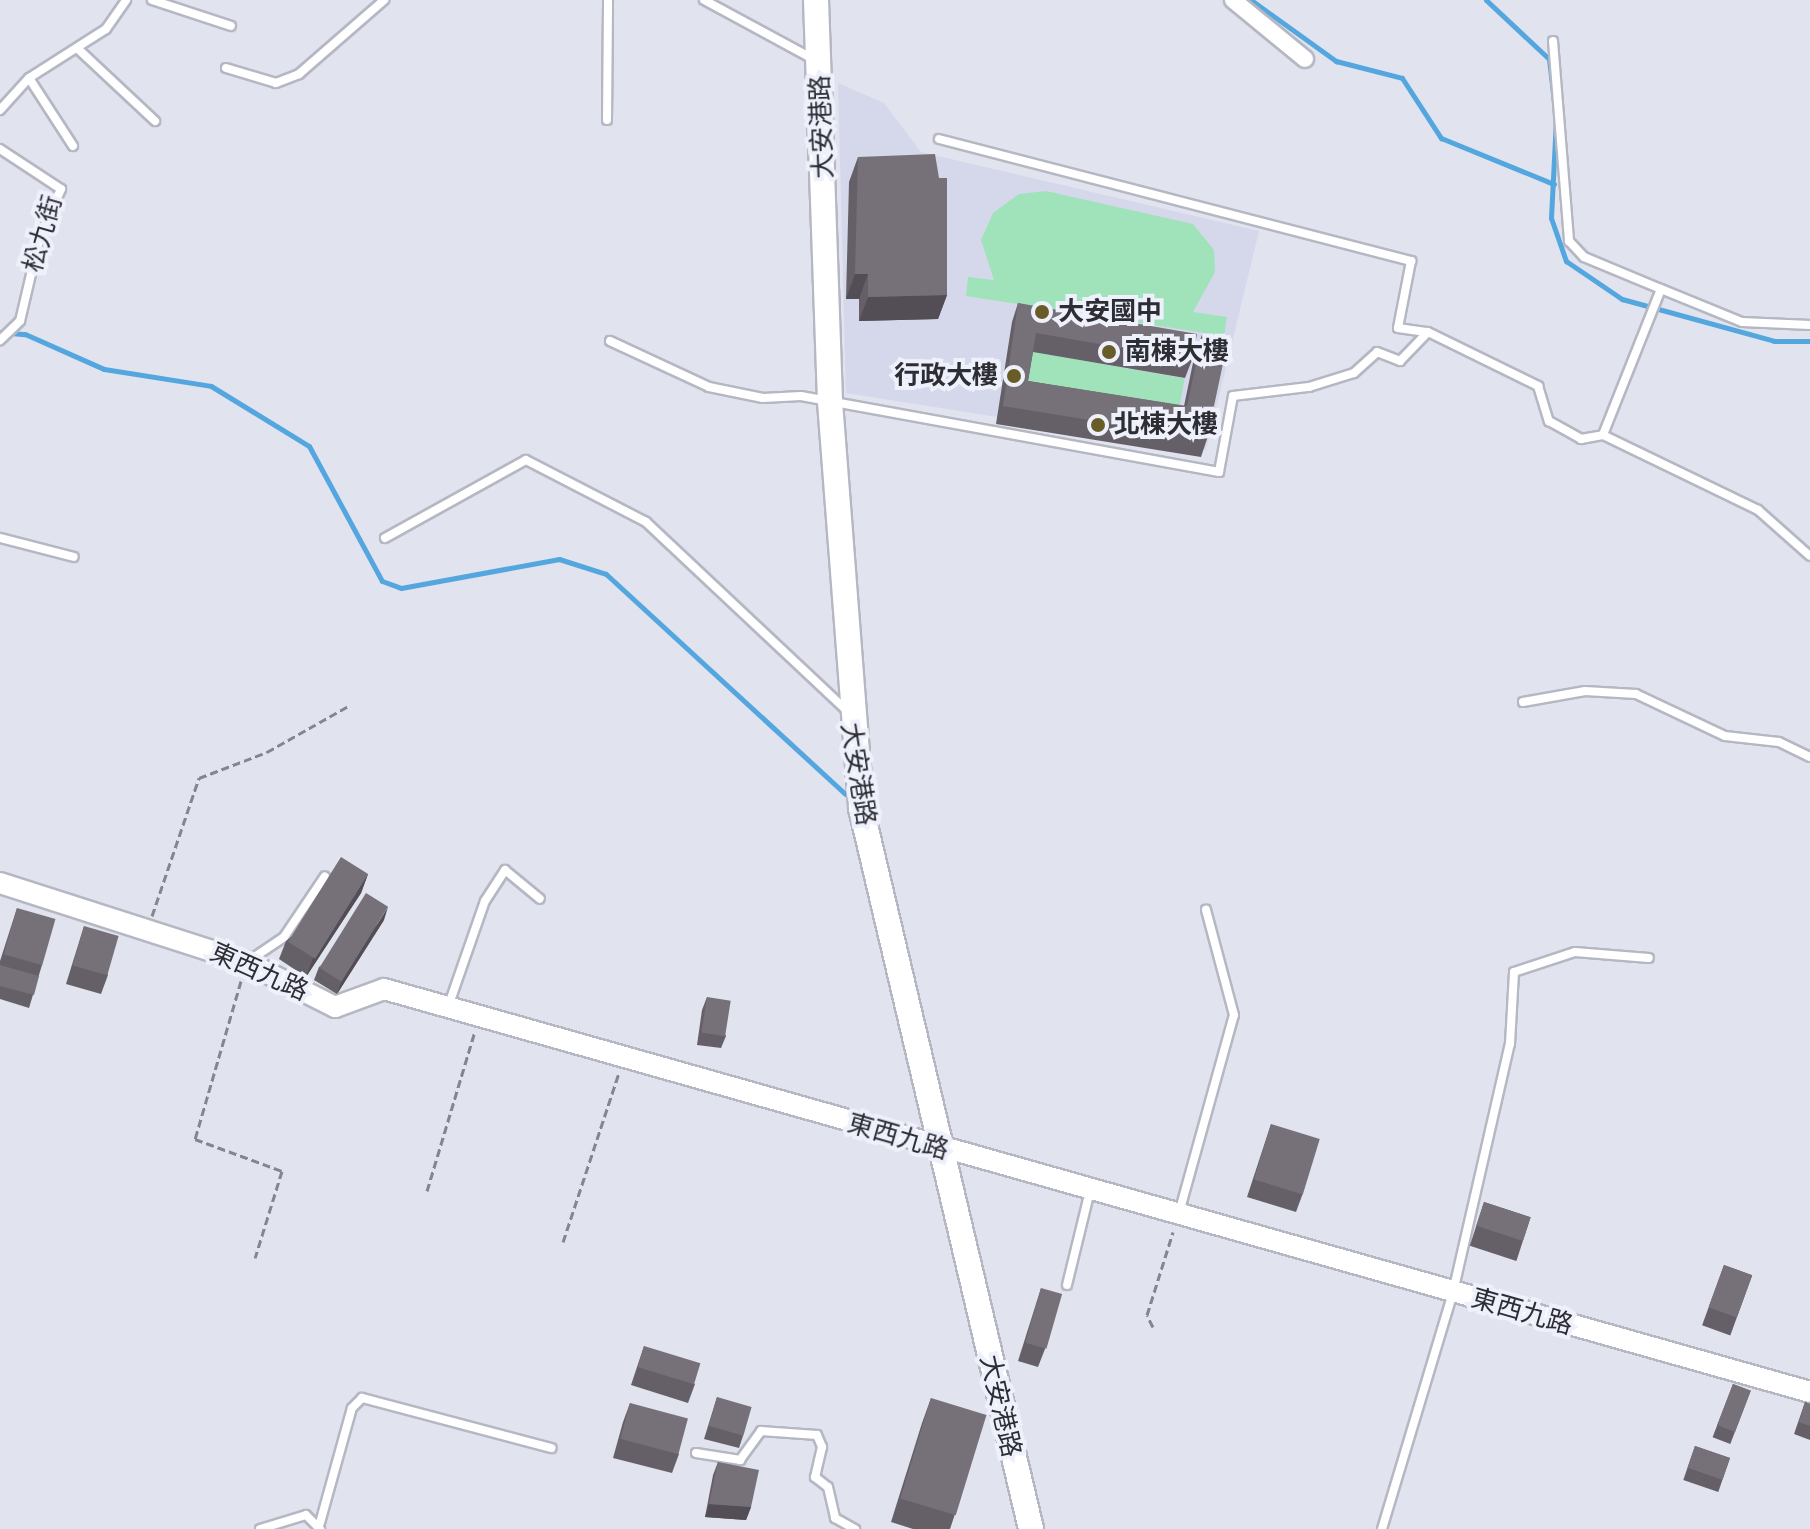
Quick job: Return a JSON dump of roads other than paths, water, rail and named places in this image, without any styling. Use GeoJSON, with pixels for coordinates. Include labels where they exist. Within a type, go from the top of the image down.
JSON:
{"type":"FeatureCollection","features":[{"type":"Feature","properties":{"kind":"main road","name":"大安港路"},"geometry":{"type":"LineString","coordinates":[[816,0],[821,62],[830,402],[849,713],[861,808],[1031,1529]]}},
{"type":"Feature","properties":{"kind":"street"},"geometry":{"type":"LineString","coordinates":[[1233,0],[1305,59]]}},
{"type":"Feature","properties":{"kind":"street","name":"東西九路"},"geometry":{"type":"LineString","coordinates":[[0,883],[148,927],[246,962],[335,1007],[384,989],[942,1151],[1179,1213],[1810,1392]]}},
{"type":"Feature","properties":{"kind":"lane"},"geometry":{"type":"LineString","coordinates":[[0,110],[29,78],[106,29],[126,0]]}},
{"type":"Feature","properties":{"kind":"lane"},"geometry":{"type":"LineString","coordinates":[[152,0],[231,26]]}},
{"type":"Feature","properties":{"kind":"lane"},"geometry":{"type":"LineString","coordinates":[[226,68],[276,83],[299,74],[384,0]]}},
{"type":"Feature","properties":{"kind":"lane"},"geometry":{"type":"LineString","coordinates":[[607,120],[608,0]]}},
{"type":"Feature","properties":{"kind":"lane"},"geometry":{"type":"LineString","coordinates":[[704,0],[821,62]]}},
{"type":"Feature","properties":{"kind":"lane"},"geometry":{"type":"LineString","coordinates":[[1553,41],[1569,241],[1584,257],[1660,292],[1742,322],[1810,325]]}},
{"type":"Feature","properties":{"kind":"lane"},"geometry":{"type":"LineString","coordinates":[[77,48],[155,121]]}},
{"type":"Feature","properties":{"kind":"lane"},"geometry":{"type":"LineString","coordinates":[[29,78],[73,146]]}},
{"type":"Feature","properties":{"kind":"lane"},"geometry":{"type":"LineString","coordinates":[[939,139],[1411,261],[1398,328],[1428,332],[1538,386],[1549,421],[1581,439],[1603,435],[1758,510],[1810,556]]}},
{"type":"Feature","properties":{"kind":"lane","name":"松九街"},"geometry":{"type":"LineString","coordinates":[[0,149],[61,189],[40,236],[20,321],[0,340]]}},
{"type":"Feature","properties":{"kind":"lane"},"geometry":{"type":"LineString","coordinates":[[1603,435],[1660,292]]}},
{"type":"Feature","properties":{"kind":"lane"},"geometry":{"type":"LineString","coordinates":[[610,341],[709,387],[830,402],[1219,472],[1233,396],[1309,387],[1354,373],[1377,352],[1400,361],[1428,332]]}},
{"type":"Feature","properties":{"kind":"lane"},"geometry":{"type":"LineString","coordinates":[[385,538],[526,460],[646,522],[849,713]]}},
{"type":"Feature","properties":{"kind":"lane"},"geometry":{"type":"LineString","coordinates":[[0,538],[74,557]]}},
{"type":"Feature","properties":{"kind":"lane"},"geometry":{"type":"LineString","coordinates":[[1523,702],[1585,691],[1636,694],[1725,736],[1779,742],[1810,757]]}},
{"type":"Feature","properties":{"kind":"lane"},"geometry":{"type":"LineString","coordinates":[[448,1007],[485,901],[505,870],[540,899]]}},
{"type":"Feature","properties":{"kind":"lane"},"geometry":{"type":"LineString","coordinates":[[246,962],[284,937],[325,876]]}},
{"type":"Feature","properties":{"kind":"lane"},"geometry":{"type":"LineString","coordinates":[[1179,1213],[1234,1015],[1206,910]]}},
{"type":"Feature","properties":{"kind":"lane"},"geometry":{"type":"LineString","coordinates":[[1382,1529],[1453,1292],[1510,1044],[1514,972],[1575,952],[1649,958]]}},
{"type":"Feature","properties":{"kind":"lane"},"geometry":{"type":"LineString","coordinates":[[1067,1285],[1090,1190]]}},
{"type":"Feature","properties":{"kind":"lane"},"geometry":{"type":"LineString","coordinates":[[260,1529],[287,1516],[320,1526],[352,1408],[362,1398],[551,1448]]}},
{"type":"Feature","properties":{"kind":"lane"},"geometry":{"type":"LineString","coordinates":[[696,1453],[740,1460],[761,1431],[817,1435],[822,1447],[815,1477],[828,1487],[835,1518],[855,1529]]}},
{"type":"Feature","properties":{"kind":"waterway"},"geometry":{"type":"LineString","coordinates":[[1251,0],[1336,61],[1402,78],[1441,138],[1554,184]]}},
{"type":"Feature","properties":{"kind":"waterway"},"geometry":{"type":"LineString","coordinates":[[1486,0],[1549,59],[1556,119],[1551,218],[1566,261],[1622,299],[1774,341],[1810,341]]}},
{"type":"Feature","properties":{"kind":"waterway"},"geometry":{"type":"LineString","coordinates":[[0,332],[25,334],[104,369],[211,386],[309,446],[382,581],[401,588],[559,559],[606,574],[845,794]]}},
{"type":"Feature","properties":{"kind":"place","name":"大安國中"},"geometry":{"type":"Point","coordinates":[1042,312]}},
{"type":"Feature","properties":{"kind":"place","name":"南棟大樓"},"geometry":{"type":"Point","coordinates":[1109,352]}},
{"type":"Feature","properties":{"kind":"place","name":"行政大樓"},"geometry":{"type":"Point","coordinates":[1014,376]}},
{"type":"Feature","properties":{"kind":"place","name":"北棟大樓"},"geometry":{"type":"Point","coordinates":[1098,425]}}]}
